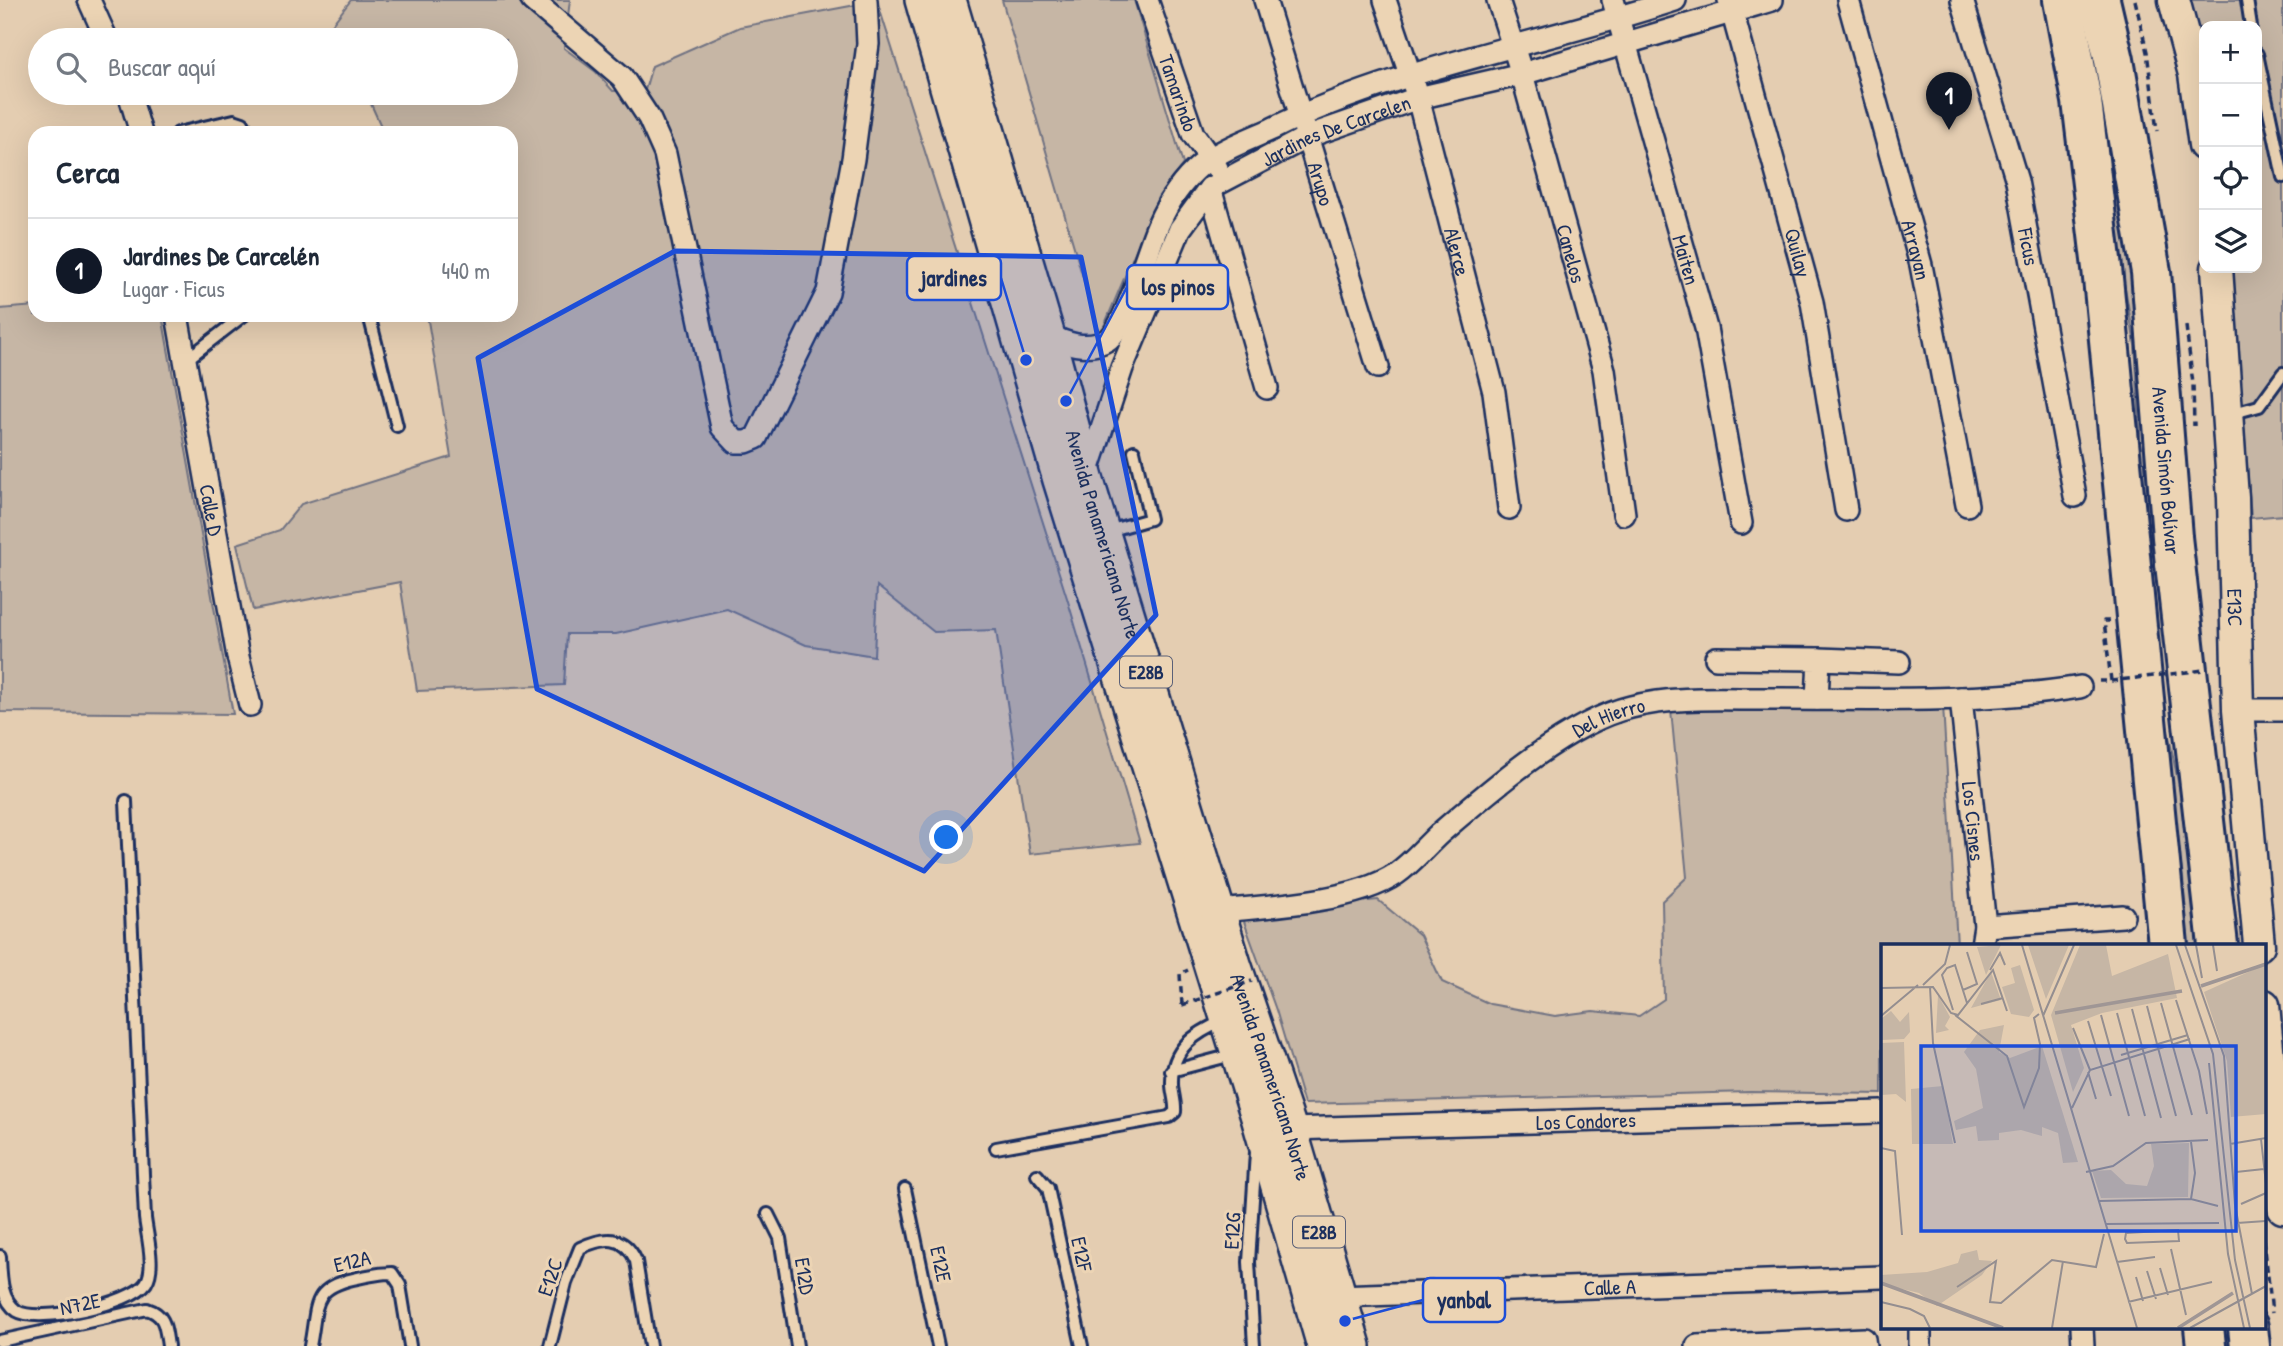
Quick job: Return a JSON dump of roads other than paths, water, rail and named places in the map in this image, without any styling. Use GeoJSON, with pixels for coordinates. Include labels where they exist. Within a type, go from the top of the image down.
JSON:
{"type":"FeatureCollection","features":[{"type":"Feature","properties":{"kind":"highway"},"geometry":{"type":"LineString","coordinates":[[2063,0],[2082,101],[2102,268],[2168,944]]}},
{"type":"Feature","properties":{"kind":"highway","name":"Avenida Simón Bolívar"},"geometry":{"type":"LineString","coordinates":[[2100,0],[2114,60],[2151,272],[2172,537],[2218,944]]}},
{"type":"Feature","properties":{"kind":"highway"},"geometry":{"type":"LineString","coordinates":[[2204,1328],[2207,1346]]}},
{"type":"Feature","properties":{"kind":"main road","name":"Avenida Panamericana Norte"},"geometry":{"type":"LineString","coordinates":[[922,0],[1060,480],[1207,912],[1234,964],[1290,1129],[1336,1296],[1354,1346]]}},
{"type":"Feature","properties":{"kind":"main road","name":"Avenida Panamericana Norte"},"geometry":{"type":"LineString","coordinates":[[949,0],[1047,333],[1207,912],[1227,1019],[1324,1346]]}},
{"type":"Feature","properties":{"kind":"street"},"geometry":{"type":"LineString","coordinates":[[89,0],[102,28]]}},
{"type":"Feature","properties":{"kind":"street"},"geometry":{"type":"LineString","coordinates":[[532,0],[622,77],[649,118],[665,154],[722,427],[736,442],[756,438],[828,292],[855,146],[868,44],[866,0]]}},
{"type":"Feature","properties":{"kind":"street","name":"Tamarindo"},"geometry":{"type":"LineString","coordinates":[[1147,0],[1193,134],[1211,158],[1267,388]]}},
{"type":"Feature","properties":{"kind":"street","name":"Arupo"},"geometry":{"type":"LineString","coordinates":[[1265,0],[1378,367]]}},
{"type":"Feature","properties":{"kind":"street","name":"Alerce"},"geometry":{"type":"LineString","coordinates":[[1385,0],[1418,98],[1494,392],[1509,508]]}},
{"type":"Feature","properties":{"kind":"street","name":"Canelos"},"geometry":{"type":"LineString","coordinates":[[1498,0],[1522,74],[1604,370],[1624,514]]}},
{"type":"Feature","properties":{"kind":"street","name":"Jardines De Carcelen"},"geometry":{"type":"LineString","coordinates":[[1047,333],[1070,344],[1092,345],[1109,340],[1121,322],[1158,224],[1174,194],[1191,173],[1211,158],[1301,114],[1411,77],[1514,47],[1616,9],[1675,0]]}},
{"type":"Feature","properties":{"kind":"street","name":"Jardines De Carcelen"},"geometry":{"type":"LineString","coordinates":[[1086,478],[1122,368],[1180,229],[1217,183],[1309,136],[1418,98],[1522,74],[1628,44],[1731,6],[1772,0]]}},
{"type":"Feature","properties":{"kind":"street","name":"Arrayan"},"geometry":{"type":"LineString","coordinates":[[1848,0],[1921,265],[1966,505]]}},
{"type":"Feature","properties":{"kind":"street","name":"Ficus"},"geometry":{"type":"LineString","coordinates":[[1962,0],[2018,181],[2075,496]]}},
{"type":"Feature","properties":{"kind":"street"},"geometry":{"type":"LineString","coordinates":[[2174,0],[2194,74],[2199,110]]}},
{"type":"Feature","properties":{"kind":"street","name":"Quilay"},"geometry":{"type":"LineString","coordinates":[[1731,6],[1812,302],[1846,510]]}},
{"type":"Feature","properties":{"kind":"street","name":"Maiten"},"geometry":{"type":"LineString","coordinates":[[1616,9],[1706,328],[1741,523]]}},
{"type":"Feature","properties":{"kind":"street"},"geometry":{"type":"LineString","coordinates":[[133,105],[139,126]]}},
{"type":"Feature","properties":{"kind":"street","name":"E13C"},"geometry":{"type":"LineString","coordinates":[[2217,273],[2228,415],[2238,710],[2259,944]]}},
{"type":"Feature","properties":{"kind":"street","name":"Calle D"},"geometry":{"type":"LineString","coordinates":[[178,322],[238,657],[250,705]]}},
{"type":"Feature","properties":{"kind":"street"},"geometry":{"type":"LineString","coordinates":[[1716,658],[1899,662]]}},
{"type":"Feature","properties":{"kind":"street"},"geometry":{"type":"LineString","coordinates":[[1817,699],[1819,659]]}},
{"type":"Feature","properties":{"kind":"street","name":"Del Hierro"},"geometry":{"type":"LineString","coordinates":[[1207,912],[1350,894],[1396,874],[1440,834],[1539,755],[1579,727],[1630,707],[1682,700],[1961,698],[2042,693],[2085,684]]}},
{"type":"Feature","properties":{"kind":"street","name":"Los Cisnes"},"geometry":{"type":"LineString","coordinates":[[1961,698],[1984,936]]}},
{"type":"Feature","properties":{"kind":"street"},"geometry":{"type":"LineString","coordinates":[[2238,710],[2283,710]]}},
{"type":"Feature","properties":{"kind":"street"},"geometry":{"type":"LineString","coordinates":[[1984,936],[2123,916]]}},
{"type":"Feature","properties":{"kind":"street"},"geometry":{"type":"LineString","coordinates":[[2266,1026],[2283,1208]]}},
{"type":"Feature","properties":{"kind":"street","name":"Los Condores"},"geometry":{"type":"LineString","coordinates":[[1290,1129],[1881,1112]]}},
{"type":"Feature","properties":{"kind":"street","name":"Calle A"},"geometry":{"type":"LineString","coordinates":[[1336,1296],[1881,1277]]}},
{"type":"Feature","properties":{"kind":"street"},"geometry":{"type":"LineString","coordinates":[[1920,1328],[1920,1346]]}},
{"type":"Feature","properties":{"kind":"street"},"geometry":{"type":"LineString","coordinates":[[2082,1328],[2083,1346]]}},
{"type":"Feature","properties":{"kind":"street"},"geometry":{"type":"LineString","coordinates":[[1698,1346],[1864,1339],[1865,1346]]}},
{"type":"Feature","properties":{"kind":"lane"},"geometry":{"type":"LineString","coordinates":[[2247,0],[2251,21]]}},
{"type":"Feature","properties":{"kind":"lane"},"geometry":{"type":"LineString","coordinates":[[2262,78],[2283,177]]}},
{"type":"Feature","properties":{"kind":"lane"},"geometry":{"type":"LineString","coordinates":[[208,126],[234,120],[244,126]]}},
{"type":"Feature","properties":{"kind":"lane"},"geometry":{"type":"LineString","coordinates":[[186,360],[235,322]]}},
{"type":"Feature","properties":{"kind":"lane"},"geometry":{"type":"LineString","coordinates":[[371,322],[397,426]]}},
{"type":"Feature","properties":{"kind":"lane"},"geometry":{"type":"LineString","coordinates":[[2228,415],[2259,406],[2283,373]]}},
{"type":"Feature","properties":{"kind":"lane"},"geometry":{"type":"LineString","coordinates":[[1102,533],[1150,519],[1134,451]]}},
{"type":"Feature","properties":{"kind":"lane"},"geometry":{"type":"LineString","coordinates":[[0,1256],[3,1294],[18,1312],[33,1315],[67,1312],[120,1300],[136,1293],[148,1281],[150,1264],[145,1218],[126,801]]}},
{"type":"Feature","properties":{"kind":"lane"},"geometry":{"type":"LineString","coordinates":[[996,1148],[1169,1116],[1175,1112],[1171,1071],[1177,1053],[1188,1039],[1227,1019]]}},
{"type":"Feature","properties":{"kind":"lane"},"geometry":{"type":"LineString","coordinates":[[1171,1071],[1238,1053]]}},
{"type":"Feature","properties":{"kind":"lane","name":"E12G"},"geometry":{"type":"LineString","coordinates":[[1254,1346],[1249,1262],[1258,1118]]}},
{"type":"Feature","properties":{"kind":"lane","name":"E12F"},"geometry":{"type":"LineString","coordinates":[[1037,1175],[1048,1188],[1082,1346]]}},
{"type":"Feature","properties":{"kind":"lane","name":"E12E"},"geometry":{"type":"LineString","coordinates":[[905,1189],[938,1346]]}},
{"type":"Feature","properties":{"kind":"lane","name":"E12D"},"geometry":{"type":"LineString","coordinates":[[768,1214],[780,1238],[797,1346]]}},
{"type":"Feature","properties":{"kind":"lane","name":"E12C"},"geometry":{"type":"LineString","coordinates":[[550,1346],[566,1283],[580,1248],[600,1239],[620,1240],[630,1248],[636,1261],[650,1346]]}},
{"type":"Feature","properties":{"kind":"lane","name":"E12A"},"geometry":{"type":"LineString","coordinates":[[310,1346],[319,1299],[331,1284],[382,1273],[392,1273],[400,1285],[410,1346]]}},
{"type":"Feature","properties":{"kind":"lane","name":"N72E"},"geometry":{"type":"LineString","coordinates":[[0,1341],[147,1310],[157,1312],[164,1321],[168,1346]]}},
{"type":"Feature","properties":{"kind":"place","name":"Jardines De Carcelén"},"geometry":{"type":"Point","coordinates":[1949,130]}},
{"type":"Feature","properties":{"kind":"place","name":"jardines"},"geometry":{"type":"Point","coordinates":[1026,360]}},
{"type":"Feature","properties":{"kind":"place","name":"los pinos"},"geometry":{"type":"Point","coordinates":[1066,401]}},
{"type":"Feature","properties":{"kind":"place","name":"yanbal"},"geometry":{"type":"Point","coordinates":[1345,1321]}}]}
